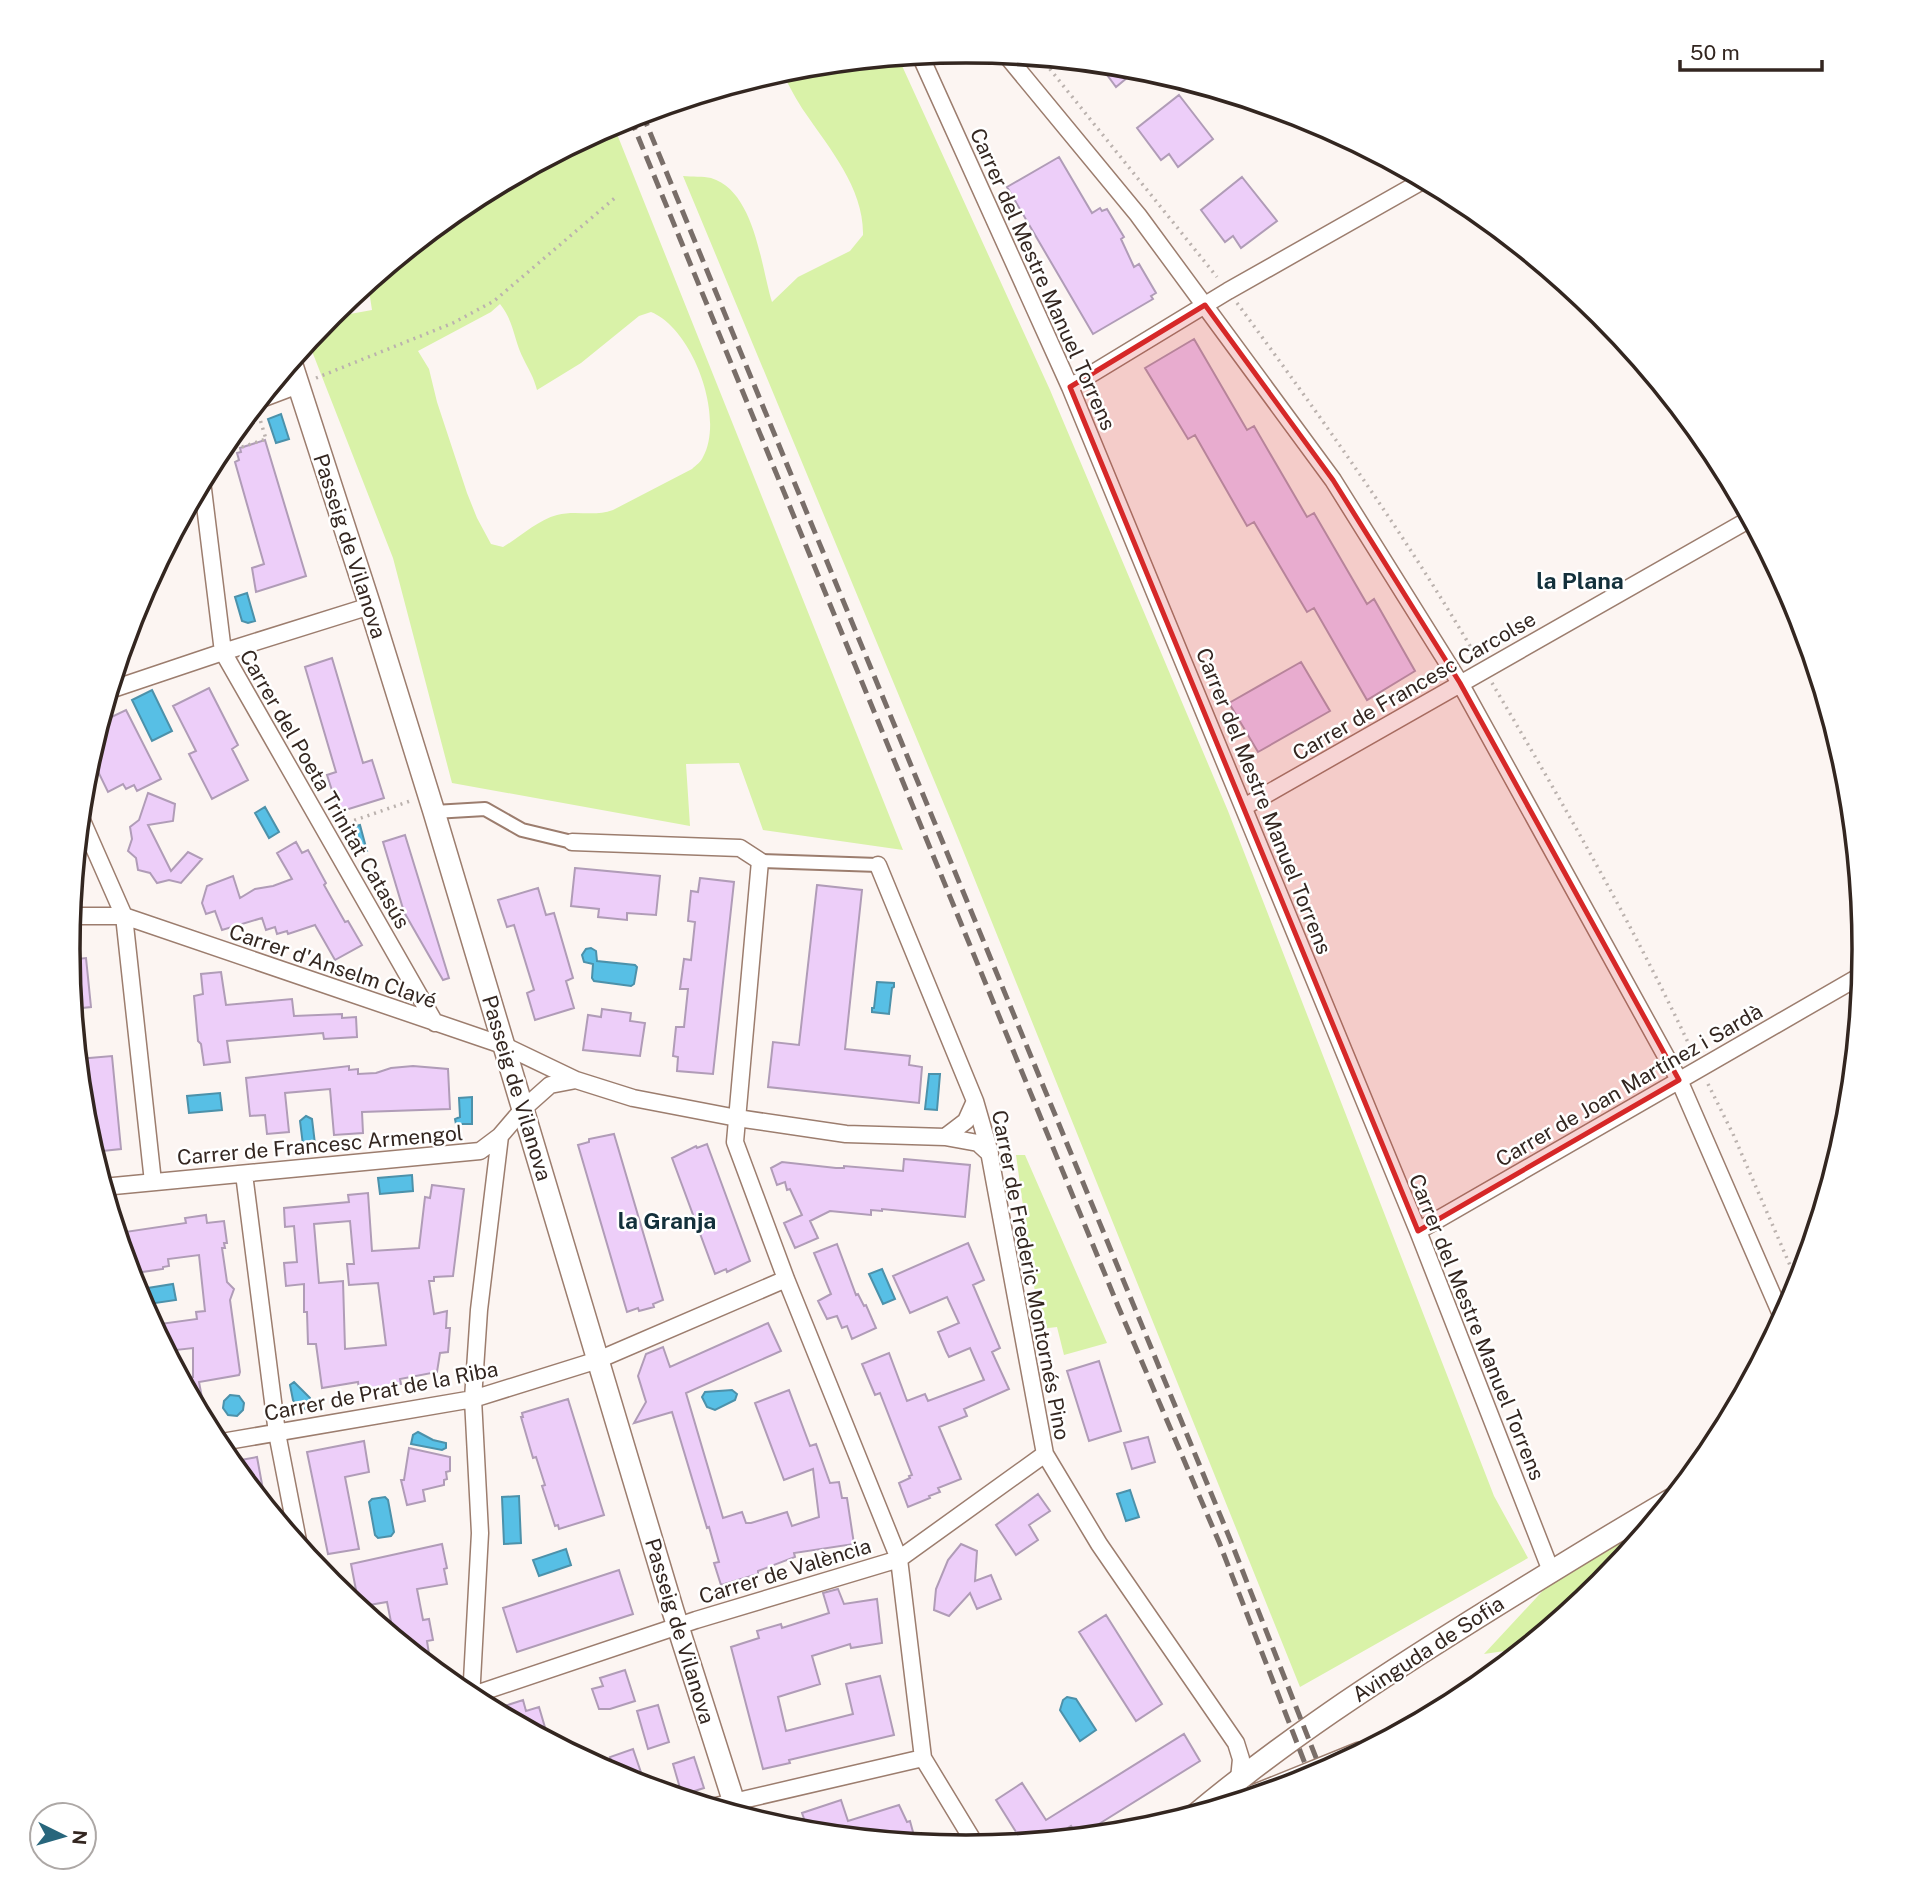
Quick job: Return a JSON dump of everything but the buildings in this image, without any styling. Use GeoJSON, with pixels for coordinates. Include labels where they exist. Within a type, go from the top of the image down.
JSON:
{"type":"FeatureCollection","features":[{"type":"Feature","properties":{"kind":"street","name":"Carrer del Mestre Manuel Torrens"},"geometry":{"type":"LineString","coordinates":[[924,64],[1070,387],[1418,1231],[1551,1571]]}},
{"type":"Feature","properties":{"kind":"street"},"geometry":{"type":"LineString","coordinates":[[1014,65],[1138,215],[1333,480],[1460,683],[1679,1080],[1777,1306]]}},
{"type":"Feature","properties":{"kind":"street"},"geometry":{"type":"LineString","coordinates":[[1070,387],[1205,305],[1415,185]]}},
{"type":"Feature","properties":{"kind":"street","name":"Passeig de Vilanova"},"geometry":{"type":"LineString","coordinates":[[294,371],[431,803],[678,1626],[735,1805]]}},
{"type":"Feature","properties":{"kind":"street"},"geometry":{"type":"LineString","coordinates":[[272,399],[298,385]]}},
{"type":"Feature","properties":{"kind":"street","name":"Carrer del Poeta Trinitat Catasús"},"geometry":{"type":"LineString","coordinates":[[204,497],[223,652],[435,1023]]}},
{"type":"Feature","properties":{"kind":"street","name":"Carrer de Francesc Carcolse"},"geometry":{"type":"LineString","coordinates":[[1244,807],[1743,523]]}},
{"type":"Feature","properties":{"kind":"street"},"geometry":{"type":"LineString","coordinates":[[120,687],[370,606]]}},
{"type":"Feature","properties":{"kind":"street"},"geometry":{"type":"LineString","coordinates":[[431,803],[485,809],[522,830],[572,842],[740,848],[760,861],[878,865]]}},
{"type":"Feature","properties":{"kind":"street"},"geometry":{"type":"LineString","coordinates":[[87,833],[124,916],[153,1182]]}},
{"type":"Feature","properties":{"kind":"street"},"geometry":{"type":"LineString","coordinates":[[760,861],[735,1142],[786,1279],[899,1559],[923,1758],[970,1836]]}},
{"type":"Feature","properties":{"kind":"street","name":"Carrer de Frederic Montornés Pino"},"geometry":{"type":"LineString","coordinates":[[878,865],[975,1101],[990,1154],[1045,1454],[1099,1544],[1236,1743],[1241,1759],[1242,1789]]}},
{"type":"Feature","properties":{"kind":"street","name":"Carrer d'Anselm Clavé"},"geometry":{"type":"LineString","coordinates":[[80,916],[124,916],[505,1046],[576,1080],[633,1098],[737,1118],[846,1134],[945,1137],[978,1143],[990,1154]]}},
{"type":"Feature","properties":{"kind":"street","name":"Carrer de Joan Martínez i Sardà"},"geometry":{"type":"LineString","coordinates":[[1418,1231],[1851,981]]}},
{"type":"Feature","properties":{"kind":"street"},"geometry":{"type":"LineString","coordinates":[[523,1109],[550,1085],[576,1080]]}},
{"type":"Feature","properties":{"kind":"street"},"geometry":{"type":"LineString","coordinates":[[945,1137],[966,1121],[975,1101]]}},
{"type":"Feature","properties":{"kind":"street","name":"Carrer de Francesc Armengol"},"geometry":{"type":"LineString","coordinates":[[112,1186],[480,1152],[500,1136],[523,1109]]}},
{"type":"Feature","properties":{"kind":"street"},"geometry":{"type":"LineString","coordinates":[[471,1685],[480,1533],[472,1399],[479,1310],[500,1136]]}},
{"type":"Feature","properties":{"kind":"street"},"geometry":{"type":"LineString","coordinates":[[244,1174],[277,1433],[296,1530]]}},
{"type":"Feature","properties":{"kind":"street","name":"Carrer de Prat de la Riba"},"geometry":{"type":"LineString","coordinates":[[228,1441],[472,1399],[598,1360],[786,1279]]}},
{"type":"Feature","properties":{"kind":"street","name":"Carrer de València"},"geometry":{"type":"LineString","coordinates":[[483,1693],[678,1626],[899,1559],[1045,1454]]}},
{"type":"Feature","properties":{"kind":"street","name":"Avinguda de Sofia"},"geometry":{"type":"LineString","coordinates":[[1242,1789],[1376,1681],[1651,1511]]}},
{"type":"Feature","properties":{"kind":"street"},"geometry":{"type":"LineString","coordinates":[[742,1807],[923,1758]]}},
{"type":"Feature","properties":{"kind":"street","name":"Avinguda de Sofia"},"geometry":{"type":"LineString","coordinates":[[1242,1789],[1293,1773]]}},
{"type":"Feature","properties":{"kind":"path"},"geometry":{"type":"LineString","coordinates":[[298,385],[453,323],[494,301],[616,197]]}},
{"type":"Feature","properties":{"kind":"path"},"geometry":{"type":"LineString","coordinates":[[242,447],[266,439],[261,413]]}},
{"type":"Feature","properties":{"kind":"path"},"geometry":{"type":"LineString","coordinates":[[325,830],[431,803]]}},
{"type":"Feature","properties":{"kind":"highlighted area"},"geometry":{"type":"Polygon","coordinates":[[[1205,305],[1333,480],[1460,683],[1679,1080],[1418,1231],[1070,387],[1205,305]]]}},
{"type":"Feature","properties":{"kind":"green space"},"geometry":{"type":"Polygon","coordinates":[[[902,66],[1050,390],[1228,811],[1494,1496],[1528,1558],[1300,1687],[956,833],[683,176],[711,178],[726,186],[738,198],[754,232],[772,302],[798,277],[850,251],[863,235],[862,218],[852,186],[787,81],[902,66]]]}},
{"type":"Feature","properties":{"kind":"green space"},"geometry":{"type":"Polygon","coordinates":[[[617,134],[903,850],[763,830],[739,763],[686,764],[690,826],[452,783],[393,558],[312,351],[348,314],[372,310],[370,294],[426,246],[473,212],[574,154],[617,134]],[[500,304],[491,312],[418,351],[429,369],[467,493],[491,544],[503,547],[536,525],[557,515],[613,510],[692,469],[701,460],[709,440],[707,398],[692,355],[666,321],[651,312],[639,316],[581,363],[537,390],[511,324],[500,304]]]}},
{"type":"Feature","properties":{"kind":"green space"},"geometry":{"type":"Polygon","coordinates":[[[1016,1155],[1025,1155],[1107,1343],[1064,1355],[1057,1327],[1040,1329],[1016,1155]]]}},
{"type":"Feature","properties":{"kind":"green space"},"geometry":{"type":"Polygon","coordinates":[[[1629,1538],[1551,1616],[1509,1650],[1484,1654],[1563,1569],[1629,1538]]]}},
{"type":"Feature","properties":{"kind":"water"},"geometry":{"type":"Polygon","coordinates":[[[281,414],[289,439],[276,443],[268,419],[281,414]]]}},
{"type":"Feature","properties":{"kind":"water"},"geometry":{"type":"Polygon","coordinates":[[[247,593],[255,621],[248,623],[242,621],[235,597],[247,593]]]}},
{"type":"Feature","properties":{"kind":"water"},"geometry":{"type":"Polygon","coordinates":[[[152,690],[172,731],[152,741],[132,700],[152,690]]]}},
{"type":"Feature","properties":{"kind":"water"},"geometry":{"type":"Polygon","coordinates":[[[265,807],[279,832],[269,838],[255,813],[265,807]]]}},
{"type":"Feature","properties":{"kind":"water"},"geometry":{"type":"Polygon","coordinates":[[[360,825],[367,851],[356,854],[349,828],[360,825]]]}},
{"type":"Feature","properties":{"kind":"water"},"geometry":{"type":"Polygon","coordinates":[[[586,949],[596,951],[597,961],[635,965],[637,967],[634,984],[631,986],[594,981],[593,964],[584,962],[582,955],[586,949]]]}},
{"type":"Feature","properties":{"kind":"water"},"geometry":{"type":"Polygon","coordinates":[[[877,982],[894,983],[889,1014],[872,1012],[877,982]]]}},
{"type":"Feature","properties":{"kind":"water"},"geometry":{"type":"Polygon","coordinates":[[[929,1074],[940,1074],[937,1110],[925,1109],[929,1074]]]}},
{"type":"Feature","properties":{"kind":"water"},"geometry":{"type":"Polygon","coordinates":[[[220,1093],[222,1110],[189,1113],[187,1096],[220,1093]]]}},
{"type":"Feature","properties":{"kind":"water"},"geometry":{"type":"Polygon","coordinates":[[[472,1097],[472,1124],[456,1124],[455,1119],[460,1117],[459,1098],[472,1097]]]}},
{"type":"Feature","properties":{"kind":"water"},"geometry":{"type":"Polygon","coordinates":[[[306,1116],[312,1119],[315,1144],[303,1145],[300,1121],[306,1116]]]}},
{"type":"Feature","properties":{"kind":"water"},"geometry":{"type":"Polygon","coordinates":[[[412,1175],[413,1191],[380,1194],[378,1178],[412,1175]]]}},
{"type":"Feature","properties":{"kind":"water"},"geometry":{"type":"Polygon","coordinates":[[[882,1269],[895,1299],[883,1304],[869,1274],[882,1269]]]}},
{"type":"Feature","properties":{"kind":"water"},"geometry":{"type":"Polygon","coordinates":[[[173,1284],[176,1300],[153,1303],[147,1288],[173,1284]]]}},
{"type":"Feature","properties":{"kind":"water"},"geometry":{"type":"Polygon","coordinates":[[[294,1382],[310,1398],[306,1409],[299,1409],[293,1400],[290,1385],[294,1382]]]}},
{"type":"Feature","properties":{"kind":"water"},"geometry":{"type":"Polygon","coordinates":[[[732,1390],[737,1394],[735,1400],[715,1410],[707,1407],[702,1397],[705,1392],[732,1390]]]}},
{"type":"Feature","properties":{"kind":"water"},"geometry":{"type":"Polygon","coordinates":[[[230,1395],[239,1396],[244,1403],[243,1410],[237,1416],[228,1415],[223,1408],[224,1401],[230,1395]]]}},
{"type":"Feature","properties":{"kind":"water"},"geometry":{"type":"Polygon","coordinates":[[[418,1432],[446,1443],[446,1448],[442,1450],[411,1444],[413,1435],[418,1432]]]}},
{"type":"Feature","properties":{"kind":"water"},"geometry":{"type":"Polygon","coordinates":[[[1130,1490],[1139,1517],[1126,1521],[1117,1494],[1130,1490]]]}},
{"type":"Feature","properties":{"kind":"water"},"geometry":{"type":"Polygon","coordinates":[[[519,1496],[521,1543],[504,1544],[502,1497],[519,1496]]]}},
{"type":"Feature","properties":{"kind":"water"},"geometry":{"type":"Polygon","coordinates":[[[385,1497],[388,1500],[394,1532],[391,1536],[378,1538],[375,1535],[369,1502],[385,1497]]]}},
{"type":"Feature","properties":{"kind":"water"},"geometry":{"type":"Polygon","coordinates":[[[566,1549],[571,1565],[539,1576],[533,1560],[566,1549]]]}},
{"type":"Feature","properties":{"kind":"water"},"geometry":{"type":"Polygon","coordinates":[[[1067,1697],[1076,1699],[1096,1730],[1080,1741],[1060,1710],[1067,1697]]]}},
{"type":"Feature","properties":{"kind":"railway"},"geometry":{"type":"LineString","coordinates":[[646,123],[1230,1539],[1318,1763]]}},
{"type":"Feature","properties":{"kind":"railway"},"geometry":{"type":"LineString","coordinates":[[634,127],[1118,1306],[1219,1542],[1307,1768]]}},
{"type":"Feature","properties":{"kind":"district","name":"la Plana"},"geometry":{"type":"Point","coordinates":[1580,580]}},
{"type":"Feature","properties":{"kind":"district","name":"la Granja"},"geometry":{"type":"Point","coordinates":[667,1220]}}]}
